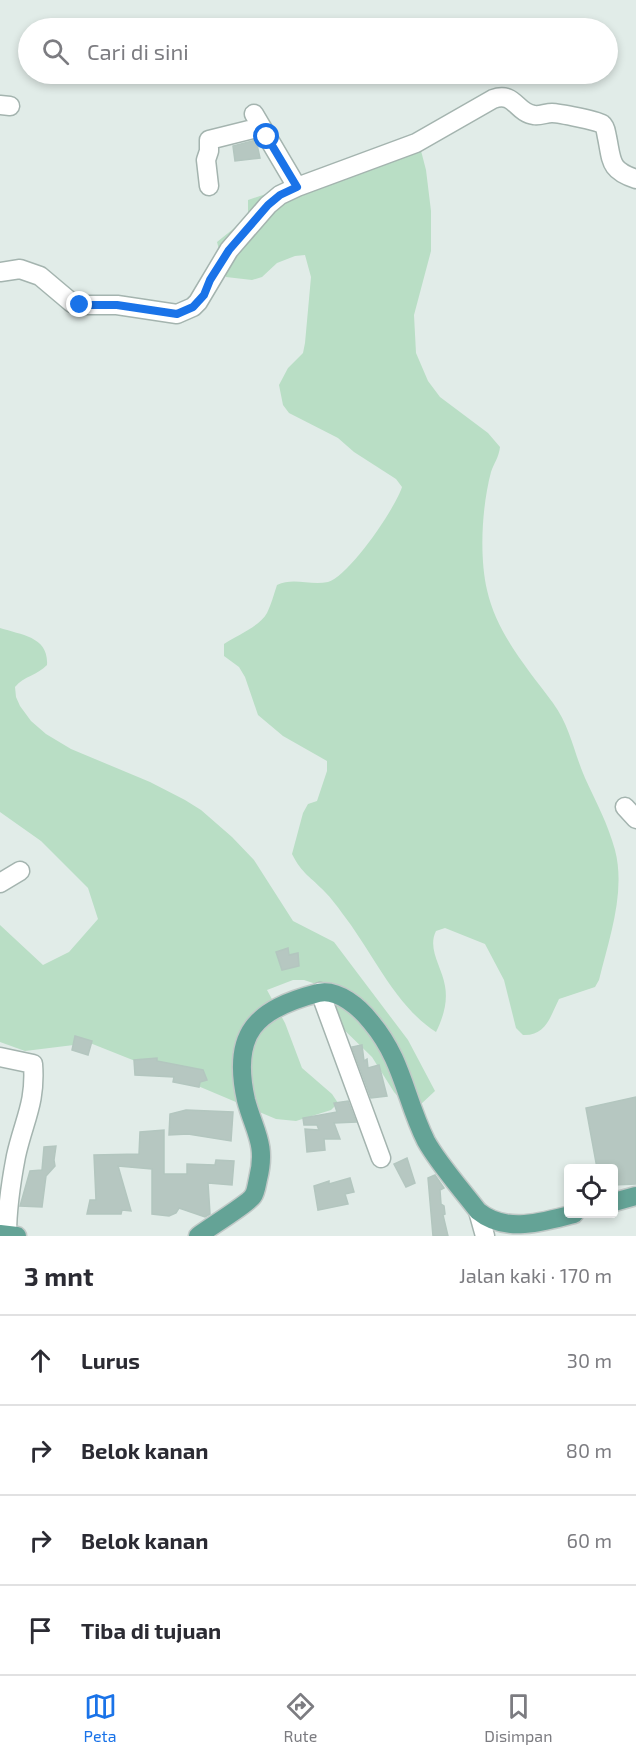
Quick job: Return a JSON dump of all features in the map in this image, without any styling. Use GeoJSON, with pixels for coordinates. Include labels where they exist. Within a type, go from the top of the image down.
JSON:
{"type":"FeatureCollection","features":[{"type":"Feature","properties":{"kind":"main road"},"geometry":{"type":"LineString","coordinates":[[198,1236],[253,1196],[262,1163],[261,1148],[244,1085],[242,1054],[247,1036],[254,1024],[266,1014],[320,992],[330,992],[343,997],[377,1029],[397,1061],[420,1128],[428,1144],[478,1210],[488,1219],[512,1225],[533,1224],[564,1216]]}},
{"type":"Feature","properties":{"kind":"street"},"geometry":{"type":"LineString","coordinates":[[0,272],[20,269],[40,276],[72,303],[80,305],[117,305],[177,314],[193,307],[198,302],[229,250],[268,205],[280,195],[416,143],[493,99],[501,97],[511,100],[532,115],[556,113],[602,124],[611,160],[616,169],[636,179]]}},
{"type":"Feature","properties":{"kind":"street"},"geometry":{"type":"LineString","coordinates":[[209,186],[206,160],[209,140],[257,121],[297,187]]}},
{"type":"Feature","properties":{"kind":"street"},"geometry":{"type":"LineString","coordinates":[[0,883],[20,871]]}},
{"type":"Feature","properties":{"kind":"street"},"geometry":{"type":"LineString","coordinates":[[320,992],[381,1158]]}},
{"type":"Feature","properties":{"kind":"street"},"geometry":{"type":"LineString","coordinates":[[0,1057],[33,1064],[34,1075],[33,1101],[16,1154],[9,1199],[8,1235]]}},
{"type":"Feature","properties":{"kind":"street"},"geometry":{"type":"LineString","coordinates":[[478,1210],[485,1236]]}},
{"type":"Feature","properties":{"kind":"green space"},"geometry":{"type":"Polygon","coordinates":[[[419,143],[426,170],[431,211],[431,251],[414,315],[416,353],[428,381],[440,397],[488,433],[500,447],[491,472],[485,500],[482,546],[487,590],[505,636],[564,721],[585,778],[609,831],[618,866],[619,882],[615,915],[599,980],[595,987],[559,999],[550,1019],[542,1029],[523,1035],[516,1028],[504,980],[485,944],[445,928],[436,931],[433,945],[446,992],[444,1010],[436,1032],[421,1021],[396,993],[353,928],[327,894],[303,871],[292,854],[303,813],[308,804],[317,801],[327,771],[327,761],[283,736],[258,715],[245,677],[239,667],[224,656],[224,644],[253,627],[263,618],[277,585],[290,582],[328,582],[347,568],[381,525],[402,487],[396,479],[354,452],[338,438],[289,413],[283,405],[279,385],[288,368],[303,353],[305,343],[311,277],[305,255],[277,263],[262,277],[252,280],[226,277],[217,242],[248,217],[248,200],[419,143]]]}},
{"type":"Feature","properties":{"kind":"green space"},"geometry":{"type":"Polygon","coordinates":[[[0,628],[25,635],[44,648],[47,665],[15,687],[20,706],[31,721],[46,734],[71,749],[150,782],[201,810],[254,860],[293,921],[334,942],[408,1040],[435,1091],[420,1105],[401,1100],[372,1057],[335,1021],[320,991],[313,983],[304,980],[293,980],[267,990],[285,1023],[302,1068],[332,1094],[338,1103],[331,1110],[296,1121],[276,1119],[90,1043],[25,1051],[0,1042],[0,925],[43,965],[69,952],[98,919],[88,888],[41,841],[0,812],[0,628]]]}},
{"type":"Feature","properties":{"kind":"building"},"geometry":{"type":"Polygon","coordinates":[[[256,140],[260,158],[235,161],[233,146],[256,140]]]}},
{"type":"Feature","properties":{"kind":"building"},"geometry":{"type":"Polygon","coordinates":[[[288,948],[289,955],[298,953],[299,966],[282,970],[276,952],[288,948]]]}},
{"type":"Feature","properties":{"kind":"building"},"geometry":{"type":"Polygon","coordinates":[[[75,1036],[92,1041],[88,1055],[72,1050],[75,1036]]]}},
{"type":"Feature","properties":{"kind":"building"},"geometry":{"type":"Polygon","coordinates":[[[362,1045],[364,1061],[367,1059],[368,1068],[379,1065],[387,1096],[371,1098],[352,1047],[362,1045]]]}},
{"type":"Feature","properties":{"kind":"building"},"geometry":{"type":"Polygon","coordinates":[[[157,1058],[157,1061],[203,1070],[207,1080],[200,1082],[199,1087],[173,1082],[174,1077],[135,1075],[134,1060],[157,1058]]]}},
{"type":"Feature","properties":{"kind":"building"},"geometry":{"type":"Polygon","coordinates":[[[636,1097],[636,1184],[618,1185],[618,1164],[596,1164],[586,1108],[636,1097]]]}},
{"type":"Feature","properties":{"kind":"building"},"geometry":{"type":"Polygon","coordinates":[[[348,1101],[356,1122],[334,1123],[340,1139],[324,1139],[325,1150],[307,1152],[305,1129],[319,1130],[317,1125],[304,1125],[303,1118],[337,1112],[334,1103],[348,1101]]]}},
{"type":"Feature","properties":{"kind":"building"},"geometry":{"type":"Polygon","coordinates":[[[186,1110],[233,1112],[231,1141],[188,1134],[169,1135],[170,1114],[186,1110]]]}},
{"type":"Feature","properties":{"kind":"building"},"geometry":{"type":"Polygon","coordinates":[[[164,1130],[164,1174],[187,1174],[187,1164],[215,1165],[216,1160],[234,1161],[232,1185],[208,1183],[210,1214],[205,1217],[179,1208],[176,1213],[169,1216],[152,1214],[152,1169],[118,1166],[131,1211],[122,1210],[121,1214],[87,1214],[90,1200],[96,1200],[94,1155],[139,1154],[140,1132],[164,1130]]]}},
{"type":"Feature","properties":{"kind":"building"},"geometry":{"type":"Polygon","coordinates":[[[56,1146],[55,1166],[46,1176],[42,1207],[20,1206],[30,1171],[42,1170],[44,1147],[56,1146]]]}},
{"type":"Feature","properties":{"kind":"building"},"geometry":{"type":"Polygon","coordinates":[[[407,1158],[415,1183],[406,1187],[394,1164],[407,1158]]]}},
{"type":"Feature","properties":{"kind":"building"},"geometry":{"type":"Polygon","coordinates":[[[435,1175],[444,1188],[440,1190],[441,1204],[444,1206],[445,1214],[443,1215],[448,1236],[433,1236],[428,1178],[435,1175]]]}},
{"type":"Feature","properties":{"kind":"building"},"geometry":{"type":"Polygon","coordinates":[[[350,1178],[354,1192],[345,1194],[348,1204],[318,1210],[314,1186],[350,1178]]]}},
{"type":"Feature","properties":{"kind":"route"},"geometry":{"type":"LineString","coordinates":[[80,305],[117,305],[177,314],[193,307],[204,295],[210,280],[229,250],[268,205],[280,195],[297,187],[267,137]]}}]}
